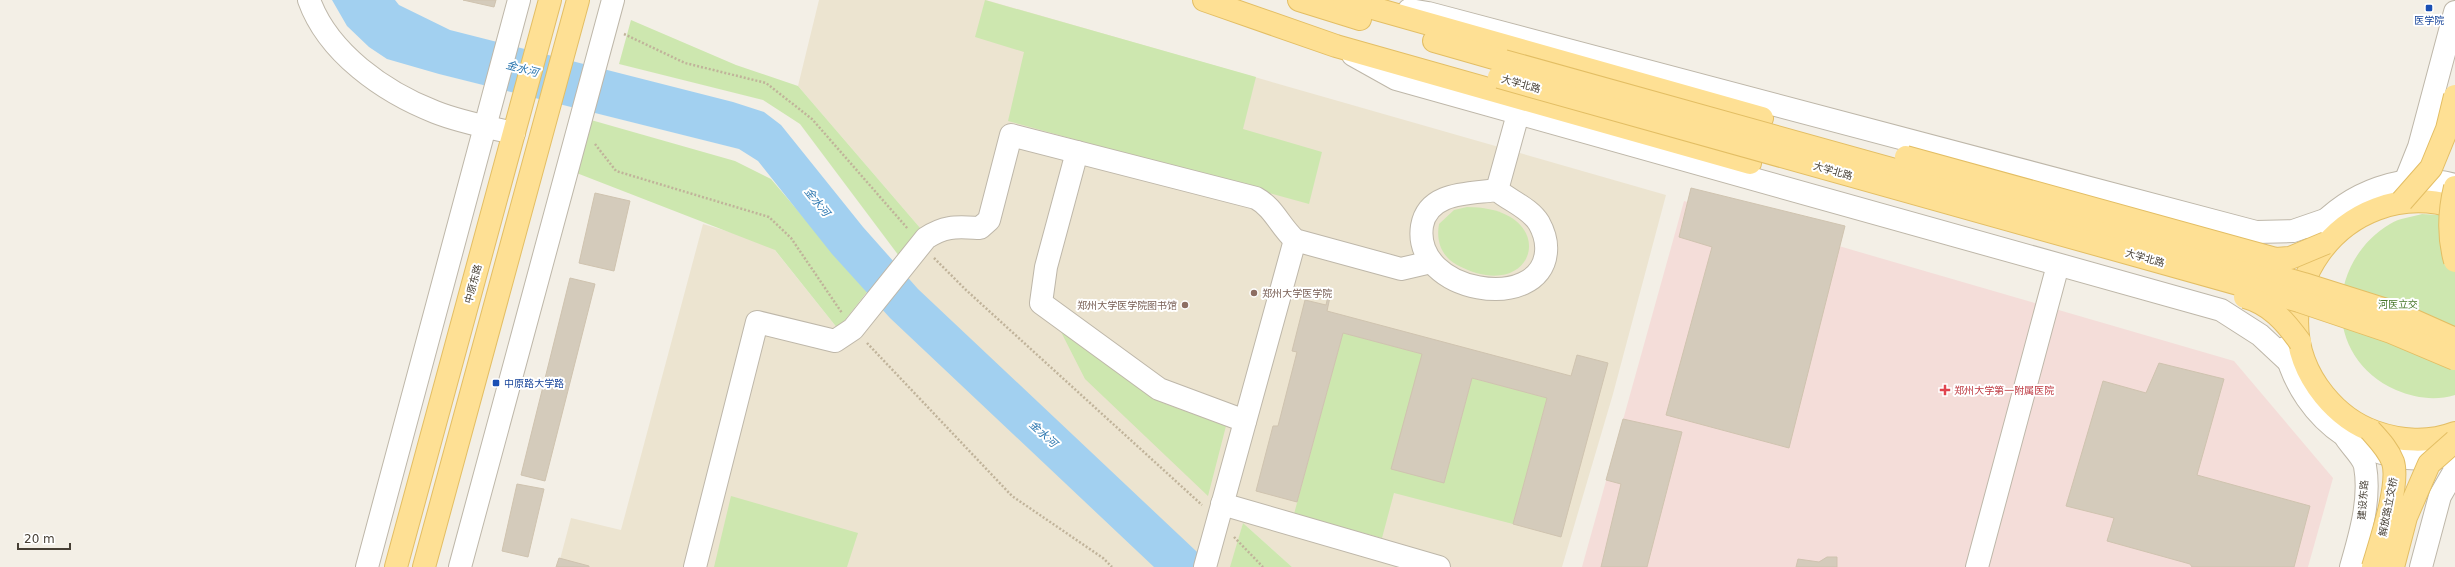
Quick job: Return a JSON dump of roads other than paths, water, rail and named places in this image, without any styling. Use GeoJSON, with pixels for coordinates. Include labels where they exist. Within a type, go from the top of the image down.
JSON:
{"type":"FeatureCollection","features":[{"type":"Feature","properties":{"kind":"main road","name":"中原东路"},"geometry":{"type":"LineString","coordinates":[[396,567],[550,0]]}},
{"type":"Feature","properties":{"kind":"main road"},"geometry":{"type":"LineString","coordinates":[[424,567],[578,0]]}},
{"type":"Feature","properties":{"kind":"main road"},"geometry":{"type":"LineString","coordinates":[[1205,0],[1336,46],[1750,163],[2251,299],[2270,307],[2288,325],[2300,342]]}},
{"type":"Feature","properties":{"kind":"main road","name":"大学北路"},"geometry":{"type":"LineString","coordinates":[[1205,0],[1502,69],[2304,284],[2399,314],[2455,339]]}},
{"type":"Feature","properties":{"kind":"main road","name":"大学北路"},"geometry":{"type":"LineString","coordinates":[[1299,0],[1502,69],[2299,301],[2391,332],[2455,359]]}},
{"type":"Feature","properties":{"kind":"main road"},"geometry":{"type":"LineString","coordinates":[[1347,1],[1762,118],[2276,258],[2290,258],[2326,243]]}},
{"type":"Feature","properties":{"kind":"main road"},"geometry":{"type":"LineString","coordinates":[[2455,96],[2447,129],[2431,168],[2403,192],[2384,205],[2357,217],[2338,230],[2326,243],[2316,258],[2304,284],[2298,308],[2300,342],[2305,361],[2321,390],[2342,414],[2370,430],[2385,435],[2416,440],[2455,433]]}},
{"type":"Feature","properties":{"kind":"main road"},"geometry":{"type":"LineString","coordinates":[[2455,186],[2449,209],[2451,247],[2455,261]]}},
{"type":"Feature","properties":{"kind":"main road"},"geometry":{"type":"LineString","coordinates":[[2403,192],[2455,207]]}},
{"type":"Feature","properties":{"kind":"main road","name":"解放路立交桥"},"geometry":{"type":"LineString","coordinates":[[2370,430],[2384,446],[2395,472],[2385,524],[2374,567]]}},
{"type":"Feature","properties":{"kind":"main road","name":"解放路立交桥"},"geometry":{"type":"LineString","coordinates":[[2393,567],[2406,517],[2429,464],[2455,442]]}},
{"type":"Feature","properties":{"kind":"street"},"geometry":{"type":"LineString","coordinates":[[309,0],[326,34],[345,55],[374,78],[405,99],[435,112],[487,118],[516,127]]}},
{"type":"Feature","properties":{"kind":"street"},"geometry":{"type":"LineString","coordinates":[[460,567],[613,0]]}},
{"type":"Feature","properties":{"kind":"street"},"geometry":{"type":"LineString","coordinates":[[1347,1],[1428,12],[2256,232],[2292,232],[2325,220]]}},
{"type":"Feature","properties":{"kind":"street"},"geometry":{"type":"LineString","coordinates":[[367,567],[517,8]]}},
{"type":"Feature","properties":{"kind":"street"},"geometry":{"type":"LineString","coordinates":[[2403,192],[2419,147],[2455,12]]}},
{"type":"Feature","properties":{"kind":"street"},"geometry":{"type":"LineString","coordinates":[[1336,46],[1396,79],[2221,310],[2260,335],[2289,362]]}},
{"type":"Feature","properties":{"kind":"street"},"geometry":{"type":"LineString","coordinates":[[1497,190],[1518,114]]}},
{"type":"Feature","properties":{"kind":"street"},"geometry":{"type":"LineString","coordinates":[[695,567],[758,322],[835,341],[853,329],[921,244],[940,229],[953,227],[980,228],[989,220],[1011,135],[1256,198],[1269,205],[1284,230],[1295,240],[1401,269],[1431,262]]}},
{"type":"Feature","properties":{"kind":"street"},"geometry":{"type":"LineString","coordinates":[[1077,152],[1046,266],[1041,304],[1159,389],[1245,421]]}},
{"type":"Feature","properties":{"kind":"street"},"geometry":{"type":"LineString","coordinates":[[2455,186],[2430,181],[2403,192],[2374,189],[2356,197],[2325,220],[2301,250],[2287,286],[2282,324],[2289,362],[2296,380],[2313,407],[2330,426],[2345,437],[2380,453],[2399,458],[2437,458],[2455,455]]}},
{"type":"Feature","properties":{"kind":"street"},"geometry":{"type":"LineString","coordinates":[[1497,190],[1511,202],[1527,209],[1539,222],[1546,245],[1545,259],[1537,274],[1526,282],[1499,290],[1461,282],[1442,273],[1431,262],[1423,247],[1421,234],[1424,218],[1433,206],[1446,197],[1464,192],[1497,190]]}},
{"type":"Feature","properties":{"kind":"street"},"geometry":{"type":"LineString","coordinates":[[1205,567],[1295,240]]}},
{"type":"Feature","properties":{"kind":"street"},"geometry":{"type":"LineString","coordinates":[[1977,567],[2058,265]]}},
{"type":"Feature","properties":{"kind":"street","name":"建设东路"},"geometry":{"type":"LineString","coordinates":[[2345,437],[2365,465],[2365,494],[2361,534],[2351,567]]}},
{"type":"Feature","properties":{"kind":"street"},"geometry":{"type":"LineString","coordinates":[[2421,567],[2440,496],[2455,470]]}},
{"type":"Feature","properties":{"kind":"street"},"geometry":{"type":"LineString","coordinates":[[1220,512],[1439,567]]}},
{"type":"Feature","properties":{"kind":"water","name":"金水河"},"geometry":{"type":"Polygon","coordinates":[[[332,0],[395,0],[399,5],[450,30],[733,102],[764,112],[781,125],[863,227],[918,289],[1213,567],[1154,567],[890,318],[832,254],[758,161],[739,149],[439,74],[387,59],[369,47],[347,26],[332,0]]]}},
{"type":"Feature","properties":{"kind":"place","name":"医学院"},"geometry":{"type":"Point","coordinates":[2429,8]}},
{"type":"Feature","properties":{"kind":"place","name":"郑州大学医学院"},"geometry":{"type":"Point","coordinates":[1254,293]}},
{"type":"Feature","properties":{"kind":"place","name":"郑州大学医学院图书馆"},"geometry":{"type":"Point","coordinates":[1185,305]}},
{"type":"Feature","properties":{"kind":"place","name":"中原路大学路"},"geometry":{"type":"Point","coordinates":[496,383]}},
{"type":"Feature","properties":{"kind":"place","name":"郑州大学第一附属医院"},"geometry":{"type":"Point","coordinates":[1945,390]}},
{"type":"Feature","properties":{"kind":"park label","name":"河医立交"},"geometry":{"type":"Point","coordinates":[2398,304]}}]}
